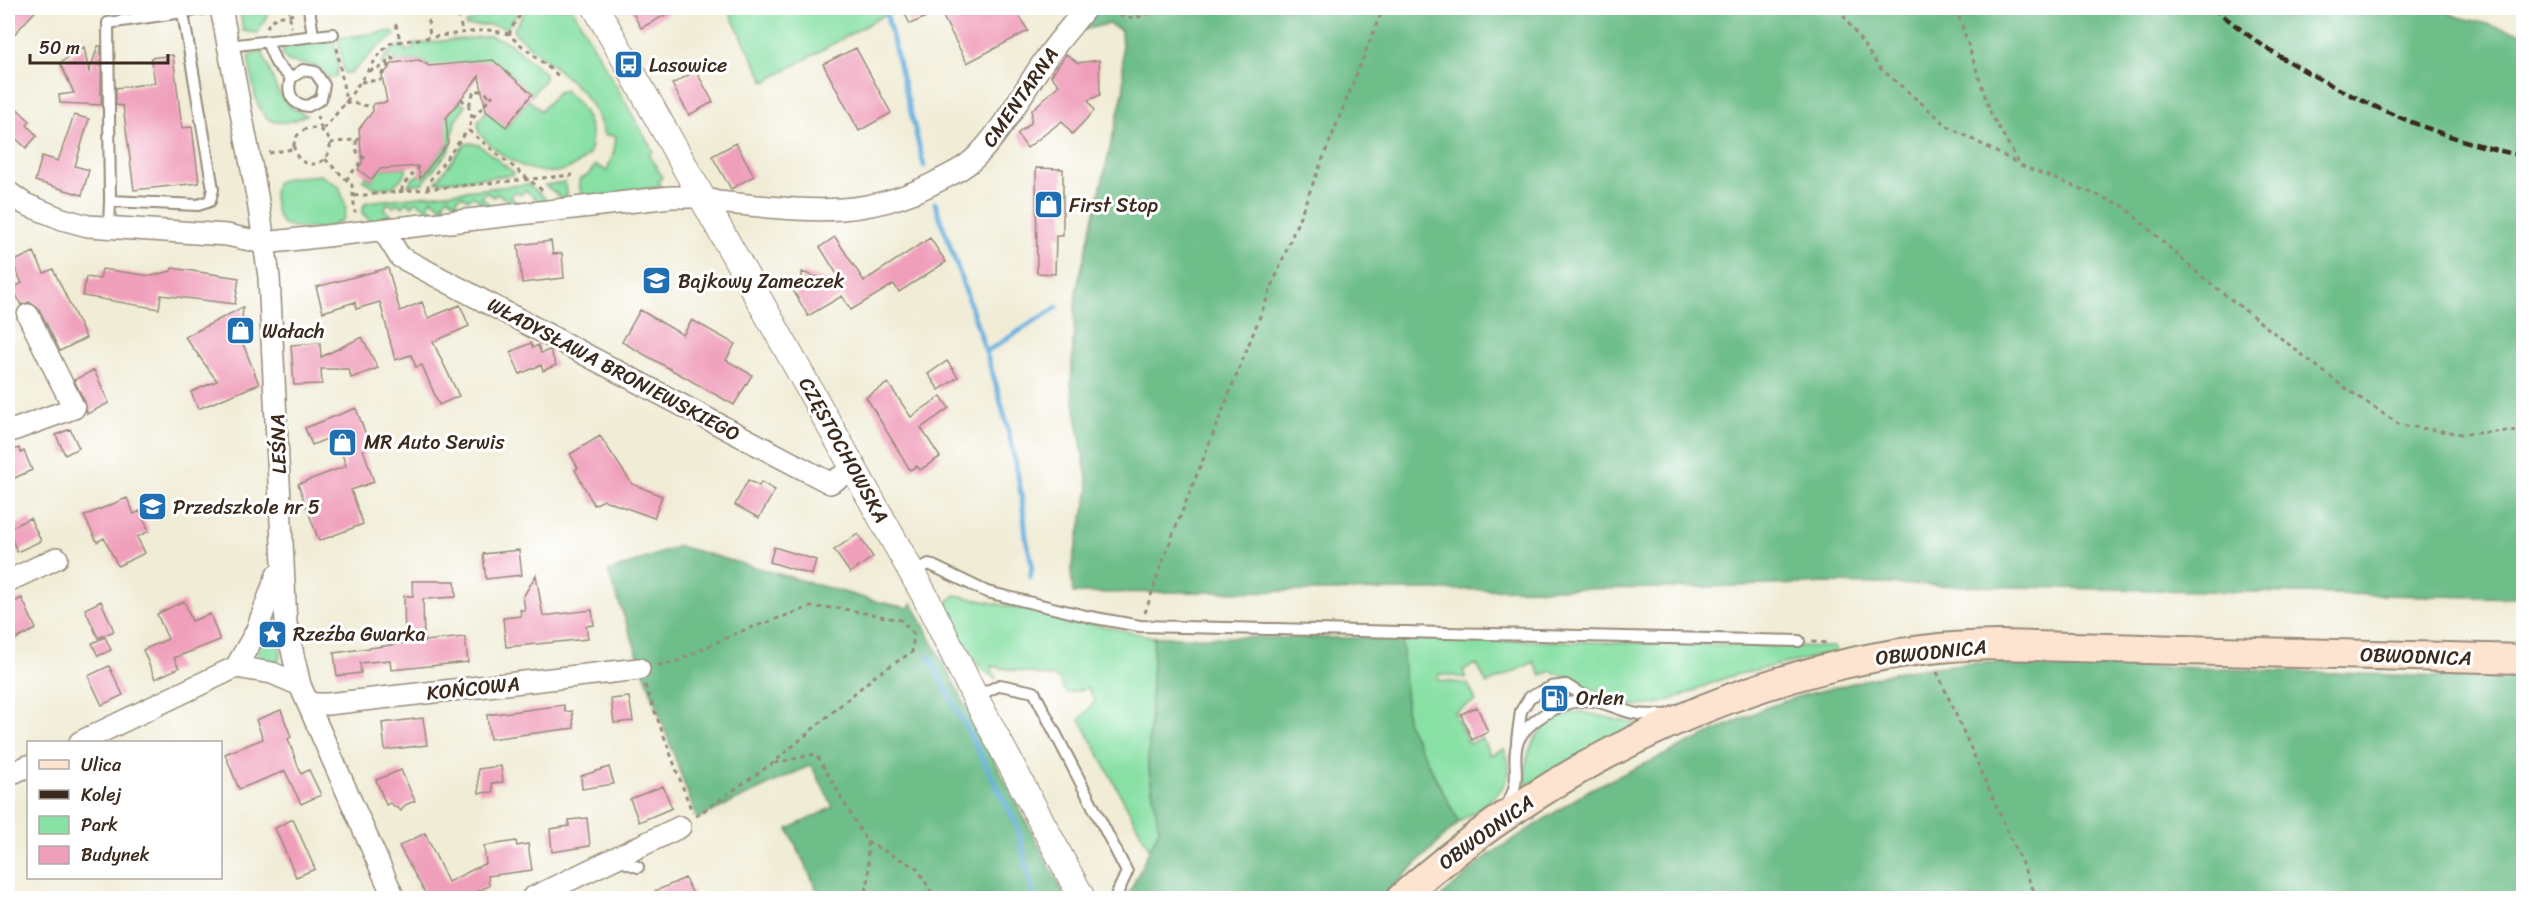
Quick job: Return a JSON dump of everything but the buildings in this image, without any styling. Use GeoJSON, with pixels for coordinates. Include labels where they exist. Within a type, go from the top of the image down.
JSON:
{"type":"FeatureCollection","features":[{"type":"Feature","properties":{"kind":"main road","name":"OBWODNICA"},"geometry":{"type":"LineString","coordinates":[[1401,898],[1478,835],[1571,774],[1691,716],[1815,672],[1927,648],[1973,645],[2050,645],[2523,659]]}},
{"type":"Feature","properties":{"kind":"street","name":"LEŚNA"},"geometry":{"type":"LineString","coordinates":[[221,8],[269,277],[278,437],[281,563],[286,624],[304,695],[394,898]]}},
{"type":"Feature","properties":{"kind":"street","name":"CZĘSTOCHOWSKA"},"geometry":{"type":"LineString","coordinates":[[596,8],[855,468],[1082,898]]}},
{"type":"Feature","properties":{"kind":"street","name":"CMENTARNA"},"geometry":{"type":"LineString","coordinates":[[701,197],[717,202],[833,212],[894,201],[925,188],[977,157],[1002,127],[1049,54],[1086,8]]}},
{"type":"Feature","properties":{"kind":"street"},"geometry":{"type":"LineString","coordinates":[[8,192],[25,204],[62,219],[88,226],[227,235],[264,243],[671,197],[701,197]]}},
{"type":"Feature","properties":{"kind":"street","name":"WŁADYSŁAWA BRONIEWSKIEGO"},"geometry":{"type":"LineString","coordinates":[[383,230],[400,256],[830,483],[855,468]]}},
{"type":"Feature","properties":{"kind":"street"},"geometry":{"type":"LineString","coordinates":[[8,432],[74,408],[28,315]]}},
{"type":"Feature","properties":{"kind":"street"},"geometry":{"type":"LineString","coordinates":[[8,581],[57,558]]}},
{"type":"Feature","properties":{"kind":"street"},"geometry":{"type":"LineString","coordinates":[[236,667],[266,608],[281,563]]}},
{"type":"Feature","properties":{"kind":"street"},"geometry":{"type":"LineString","coordinates":[[82,741],[236,667],[272,673],[304,695]]}},
{"type":"Feature","properties":{"kind":"street","name":"KOŃCOWA"},"geometry":{"type":"LineString","coordinates":[[304,695],[328,705],[639,669]]}},
{"type":"Feature","properties":{"kind":"street"},"geometry":{"type":"LineString","coordinates":[[8,775],[27,766]]}},
{"type":"Feature","properties":{"kind":"street"},"geometry":{"type":"LineString","coordinates":[[532,898],[680,826]]}},
{"type":"Feature","properties":{"kind":"lane"},"geometry":{"type":"LineString","coordinates":[[109,226],[108,23],[210,8]]}},
{"type":"Feature","properties":{"kind":"lane"},"geometry":{"type":"LineString","coordinates":[[309,10],[313,36]]}},
{"type":"Feature","properties":{"kind":"lane"},"geometry":{"type":"LineString","coordinates":[[110,201],[198,205],[210,201],[213,189],[183,13]]}},
{"type":"Feature","properties":{"kind":"lane"},"geometry":{"type":"LineString","coordinates":[[228,46],[333,33]]}},
{"type":"Feature","properties":{"kind":"lane"},"geometry":{"type":"LineString","coordinates":[[267,42],[276,63],[291,78],[290,97],[300,105],[312,105],[324,93],[320,77],[306,70],[291,78]]}},
{"type":"Feature","properties":{"kind":"lane"},"geometry":{"type":"LineString","coordinates":[[912,573],[929,564],[987,592],[1090,617],[1140,626],[1799,641]]}},
{"type":"Feature","properties":{"kind":"lane"},"geometry":{"type":"LineString","coordinates":[[1478,835],[1514,793],[1517,775],[1518,719],[1530,697],[1551,687],[1566,685],[1592,701]]}},
{"type":"Feature","properties":{"kind":"lane"},"geometry":{"type":"LineString","coordinates":[[975,697],[1000,686],[1034,692],[1127,872],[1115,898]]}},
{"type":"Feature","properties":{"kind":"lane"},"geometry":{"type":"LineString","coordinates":[[1517,743],[1529,727],[1542,717],[1579,700],[1592,701],[1636,714],[1691,716]]}},
{"type":"Feature","properties":{"kind":"lane"},"geometry":{"type":"LineString","coordinates":[[614,858],[638,867]]}},
{"type":"Feature","properties":{"kind":"path"},"geometry":{"type":"LineString","coordinates":[[509,34],[525,8]]}},
{"type":"Feature","properties":{"kind":"path"},"geometry":{"type":"LineString","coordinates":[[1103,8],[1123,19],[1144,16],[1163,8]]}},
{"type":"Feature","properties":{"kind":"path"},"geometry":{"type":"LineString","coordinates":[[1140,626],[1164,557],[1383,8]]}},
{"type":"Feature","properties":{"kind":"path"},"geometry":{"type":"LineString","coordinates":[[1838,8],[1879,67],[1949,127],[2020,165],[2122,206],[2201,276],[2349,391],[2400,425],[2462,434],[2523,430]]}},
{"type":"Feature","properties":{"kind":"path"},"geometry":{"type":"LineString","coordinates":[[1956,8],[1991,114],[2020,165]]}},
{"type":"Feature","properties":{"kind":"path"},"geometry":{"type":"LineString","coordinates":[[267,42],[267,25],[273,19],[309,10]]}},
{"type":"Feature","properties":{"kind":"path"},"geometry":{"type":"LineString","coordinates":[[459,15],[462,33]]}},
{"type":"Feature","properties":{"kind":"path"},"geometry":{"type":"LineString","coordinates":[[428,20],[430,36]]}},
{"type":"Feature","properties":{"kind":"path"},"geometry":{"type":"LineString","coordinates":[[396,24],[399,40]]}},
{"type":"Feature","properties":{"kind":"path"},"geometry":{"type":"LineString","coordinates":[[322,131],[361,82],[381,52],[391,43],[399,40],[489,30],[509,34],[560,77]]}},
{"type":"Feature","properties":{"kind":"path"},"geometry":{"type":"LineString","coordinates":[[338,54],[346,102]]}},
{"type":"Feature","properties":{"kind":"path"},"geometry":{"type":"LineString","coordinates":[[361,82],[382,80],[380,76],[393,59],[391,57],[384,66],[367,71]]}},
{"type":"Feature","properties":{"kind":"path"},"geometry":{"type":"LineString","coordinates":[[428,189],[428,183],[468,130],[473,118],[492,96],[483,91],[476,91],[471,95],[469,105],[473,118]]}},
{"type":"Feature","properties":{"kind":"path"},"geometry":{"type":"LineString","coordinates":[[461,99],[469,105]]}},
{"type":"Feature","properties":{"kind":"path"},"geometry":{"type":"LineString","coordinates":[[346,102],[373,107]]}},
{"type":"Feature","properties":{"kind":"path"},"geometry":{"type":"LineString","coordinates":[[312,105],[322,131],[330,143]]}},
{"type":"Feature","properties":{"kind":"path"},"geometry":{"type":"LineString","coordinates":[[322,131],[304,129],[295,137],[296,156],[307,164],[315,164],[325,158],[330,143]]}},
{"type":"Feature","properties":{"kind":"path"},"geometry":{"type":"LineString","coordinates":[[468,130],[555,201],[556,210]]}},
{"type":"Feature","properties":{"kind":"path"},"geometry":{"type":"LineString","coordinates":[[330,143],[358,139],[357,152],[364,158],[346,180]]}},
{"type":"Feature","properties":{"kind":"path"},"geometry":{"type":"LineString","coordinates":[[262,154],[294,149]]}},
{"type":"Feature","properties":{"kind":"path"},"geometry":{"type":"LineString","coordinates":[[325,158],[352,185],[355,223]]}},
{"type":"Feature","properties":{"kind":"path"},"geometry":{"type":"LineString","coordinates":[[402,191],[402,186],[418,168]]}},
{"type":"Feature","properties":{"kind":"path"},"geometry":{"type":"LineString","coordinates":[[354,196],[573,175]]}},
{"type":"Feature","properties":{"kind":"path"},"geometry":{"type":"LineString","coordinates":[[810,608],[839,608],[901,620],[914,634],[912,652],[876,675],[773,763],[731,794],[699,812],[694,819],[639,669],[675,662],[739,632],[810,608]]}},
{"type":"Feature","properties":{"kind":"path"},"geometry":{"type":"LineString","coordinates":[[914,634],[938,623]]}},
{"type":"Feature","properties":{"kind":"path"},"geometry":{"type":"LineString","coordinates":[[1927,648],[2037,898]]}},
{"type":"Feature","properties":{"kind":"path"},"geometry":{"type":"LineString","coordinates":[[773,763],[816,754],[867,842],[868,877],[864,898]]}},
{"type":"Feature","properties":{"kind":"path"},"geometry":{"type":"LineString","coordinates":[[867,842],[917,868],[935,898]]}},
{"type":"Feature","properties":{"kind":"green space"},"geometry":{"type":"Polygon","coordinates":[[[240,8],[271,8],[258,33],[243,31],[240,8]]]}},
{"type":"Feature","properties":{"kind":"green space"},"geometry":{"type":"Polygon","coordinates":[[[473,8],[522,8],[507,28],[491,25],[466,26],[467,22],[475,20],[473,8]]]}},
{"type":"Feature","properties":{"kind":"green space"},"geometry":{"type":"Polygon","coordinates":[[[527,8],[572,8],[653,151],[649,154],[662,177],[658,182],[661,187],[586,198],[580,190],[579,180],[588,175],[596,165],[607,171],[616,136],[604,135],[590,103],[579,89],[514,32],[513,30],[527,8]]]}},
{"type":"Feature","properties":{"kind":"green space"},"geometry":{"type":"Polygon","coordinates":[[[727,8],[897,8],[765,82],[727,8]]]}},
{"type":"Feature","properties":{"kind":"green space"},"geometry":{"type":"Polygon","coordinates":[[[1097,8],[2442,8],[2455,16],[2523,33],[2523,598],[1831,583],[1673,588],[1073,593],[1071,569],[1089,490],[1071,384],[1076,292],[1124,89],[1121,30],[1108,24],[1083,30],[1087,18],[1097,8]]]}},
{"type":"Feature","properties":{"kind":"green space"},"geometry":{"type":"Polygon","coordinates":[[[393,31],[395,35],[376,49],[351,73],[344,73],[338,38],[393,31]]]}},
{"type":"Feature","properties":{"kind":"green space"},"geometry":{"type":"Polygon","coordinates":[[[491,36],[509,43],[545,73],[545,79],[531,96],[507,71],[430,66],[419,60],[393,63],[396,59],[391,55],[383,65],[381,63],[390,52],[404,45],[405,51],[414,49],[414,44],[491,36]]]}},
{"type":"Feature","properties":{"kind":"green space"},"geometry":{"type":"Polygon","coordinates":[[[334,39],[338,67],[336,77],[329,78],[318,67],[288,61],[282,55],[284,47],[334,39]]]}},
{"type":"Feature","properties":{"kind":"green space"},"geometry":{"type":"Polygon","coordinates":[[[262,51],[278,92],[291,107],[306,115],[289,122],[276,122],[260,109],[248,56],[262,51]]]}},
{"type":"Feature","properties":{"kind":"green space"},"geometry":{"type":"Polygon","coordinates":[[[564,90],[583,110],[590,127],[589,154],[575,165],[561,171],[546,172],[531,169],[503,155],[479,133],[478,122],[486,111],[507,126],[528,99],[541,111],[558,92],[564,90]]]}},
{"type":"Feature","properties":{"kind":"green space"},"geometry":{"type":"Polygon","coordinates":[[[459,101],[465,106],[455,121],[450,149],[423,183],[408,185],[413,178],[427,170],[445,147],[448,147],[443,122],[459,101]]]}},
{"type":"Feature","properties":{"kind":"green space"},"geometry":{"type":"Polygon","coordinates":[[[470,143],[479,145],[513,172],[513,175],[436,182],[464,145],[470,143]]]}},
{"type":"Feature","properties":{"kind":"green space"},"geometry":{"type":"Polygon","coordinates":[[[406,167],[406,173],[393,187],[376,188],[362,180],[366,176],[372,180],[380,169],[406,167]]]}},
{"type":"Feature","properties":{"kind":"green space"},"geometry":{"type":"Polygon","coordinates":[[[320,175],[339,186],[346,207],[344,218],[338,223],[323,228],[298,228],[283,224],[275,204],[276,183],[288,178],[320,175]]]}},
{"type":"Feature","properties":{"kind":"green space"},"geometry":{"type":"Polygon","coordinates":[[[565,182],[567,194],[563,199],[545,185],[565,182]]]}},
{"type":"Feature","properties":{"kind":"green space"},"geometry":{"type":"Polygon","coordinates":[[[528,184],[544,197],[546,202],[540,202],[525,190],[521,195],[515,191],[510,197],[521,205],[514,205],[497,193],[494,197],[486,192],[482,198],[494,208],[488,208],[473,196],[468,200],[461,195],[456,201],[468,211],[464,211],[448,197],[443,203],[454,213],[448,213],[432,199],[428,205],[438,214],[433,215],[417,201],[412,206],[407,202],[403,207],[397,203],[394,207],[388,203],[384,209],[396,219],[371,222],[362,213],[367,202],[528,184]]]}},
{"type":"Feature","properties":{"kind":"green space"},"geometry":{"type":"Polygon","coordinates":[[[679,546],[879,602],[908,608],[912,603],[1066,898],[821,898],[788,829],[833,807],[811,765],[697,819],[608,572],[679,546]]]}},
{"type":"Feature","properties":{"kind":"green space"},"geometry":{"type":"Polygon","coordinates":[[[955,595],[1154,637],[1148,764],[1159,829],[1150,850],[1080,719],[1095,701],[1088,688],[1066,693],[1058,678],[991,666],[996,679],[970,656],[964,646],[944,604],[955,595]]]}},
{"type":"Feature","properties":{"kind":"green space"},"geometry":{"type":"Polygon","coordinates":[[[270,621],[276,623],[281,653],[279,660],[273,664],[261,660],[257,651],[270,621]]]}},
{"type":"Feature","properties":{"kind":"green space"},"geometry":{"type":"Polygon","coordinates":[[[1154,637],[1402,638],[1407,723],[1459,822],[1381,898],[1127,898],[1159,829],[1148,764],[1154,637]]]}},
{"type":"Feature","properties":{"kind":"green space"},"geometry":{"type":"Polygon","coordinates":[[[1402,638],[1834,647],[1837,652],[1739,674],[1666,702],[1642,706],[1629,705],[1551,671],[1541,676],[1534,662],[1487,684],[1477,664],[1463,670],[1466,678],[1439,674],[1438,680],[1468,684],[1476,701],[1454,712],[1469,744],[1482,738],[1490,755],[1504,749],[1509,762],[1509,773],[1498,793],[1459,822],[1407,723],[1402,638]]]}},
{"type":"Feature","properties":{"kind":"green space"},"geometry":{"type":"Polygon","coordinates":[[[2038,662],[2523,680],[2523,898],[1440,898],[1489,855],[1591,789],[1765,708],[1800,696],[1905,670],[1972,663],[2038,662]]]}},
{"type":"Feature","properties":{"kind":"green space"},"geometry":{"type":"Polygon","coordinates":[[[1582,712],[1638,724],[1527,785],[1528,755],[1543,728],[1560,717],[1582,712]]]}},
{"type":"Feature","properties":{"kind":"waterway"},"geometry":{"type":"LineString","coordinates":[[885,8],[924,166]]}},
{"type":"Feature","properties":{"kind":"waterway"},"geometry":{"type":"LineString","coordinates":[[935,203],[978,326],[1003,411],[1021,495],[1031,562],[1030,577]]}},
{"type":"Feature","properties":{"kind":"waterway"},"geometry":{"type":"LineString","coordinates":[[986,352],[1057,307]]}},
{"type":"Feature","properties":{"kind":"waterway"},"geometry":{"type":"LineString","coordinates":[[929,656],[1017,825],[1034,898]]}},
{"type":"Feature","properties":{"kind":"railway"},"geometry":{"type":"LineString","coordinates":[[2212,8],[2279,56],[2336,88],[2428,128],[2492,149],[2524,156]]}},
{"type":"Feature","properties":{"kind":"place","name":"Lasowice"},"geometry":{"type":"Point","coordinates":[628,65]}},
{"type":"Feature","properties":{"kind":"place","name":"First Stop"},"geometry":{"type":"Point","coordinates":[1048,205]}},
{"type":"Feature","properties":{"kind":"place","name":"Bajkowy Zameczek"},"geometry":{"type":"Point","coordinates":[657,281]}},
{"type":"Feature","properties":{"kind":"place","name":"Wałach"},"geometry":{"type":"Point","coordinates":[241,331]}},
{"type":"Feature","properties":{"kind":"place","name":"MR Auto Serwis"},"geometry":{"type":"Point","coordinates":[343,442]}},
{"type":"Feature","properties":{"kind":"place","name":"Przedszkole nr 5"},"geometry":{"type":"Point","coordinates":[152,507]}},
{"type":"Feature","properties":{"kind":"place","name":"Rzeźba Gwarka"},"geometry":{"type":"Point","coordinates":[272,634]}},
{"type":"Feature","properties":{"kind":"place","name":"Orlen"},"geometry":{"type":"Point","coordinates":[1555,698]}}]}
